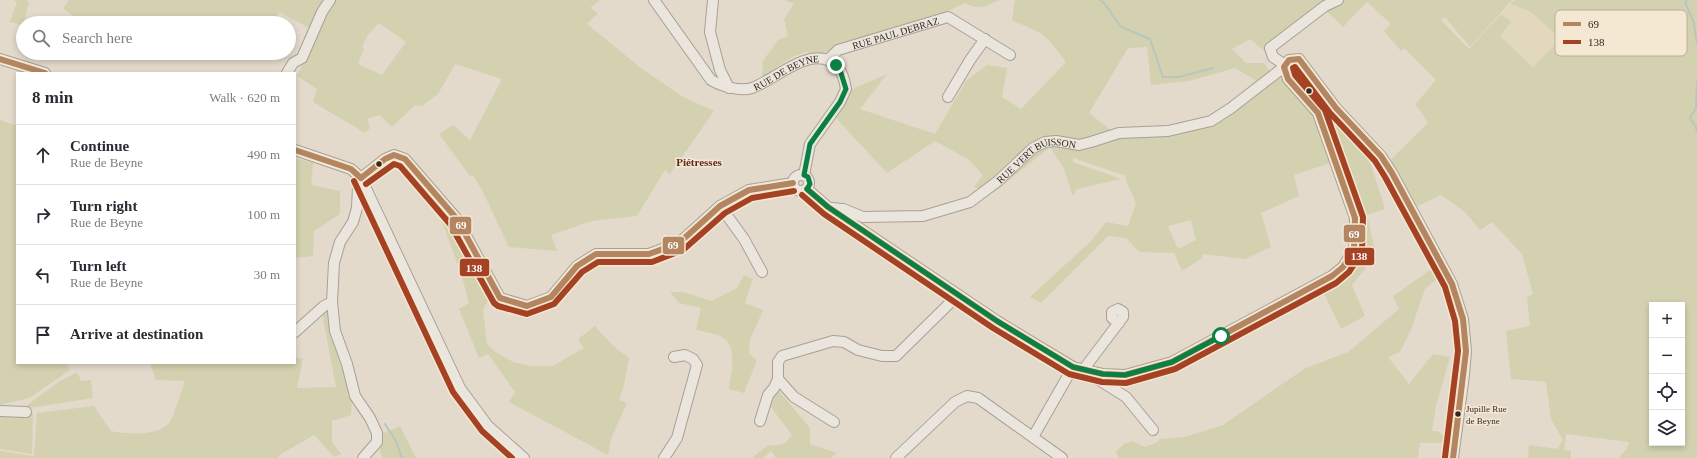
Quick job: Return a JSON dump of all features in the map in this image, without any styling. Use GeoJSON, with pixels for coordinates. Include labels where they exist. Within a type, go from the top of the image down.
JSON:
{"type":"FeatureCollection","features":[{"type":"Feature","properties":{"kind":"street"},"geometry":{"type":"LineString","coordinates":[[288,72],[293,63],[302,58],[322,12],[330,0]]}},
{"type":"Feature","properties":{"kind":"street","name":"RUE DE BEYNE"},"geometry":{"type":"LineString","coordinates":[[654,0],[711,80],[720,85],[729,88],[751,89],[800,62],[820,57],[836,65],[840,70],[846,89],[840,102],[810,144],[804,175]]}},
{"type":"Feature","properties":{"kind":"street"},"geometry":{"type":"LineString","coordinates":[[713,0],[710,32],[720,70],[729,88]]}},
{"type":"Feature","properties":{"kind":"street"},"geometry":{"type":"LineString","coordinates":[[807,189],[828,207],[958,295],[1073,367],[1103,374],[1125,375],[1172,362],[1332,276],[1343,268],[1354,249],[1355,218],[1318,113],[1288,79],[1284,66],[1273,57],[1270,48],[1325,6],[1338,0]]}},
{"type":"Feature","properties":{"kind":"street","name":"RUE PAUL DEBRAZ"},"geometry":{"type":"LineString","coordinates":[[828,60],[838,50],[948,17],[1010,55]]}},
{"type":"Feature","properties":{"kind":"street"},"geometry":{"type":"LineString","coordinates":[[948,97],[970,60],[985,39]]}},
{"type":"Feature","properties":{"kind":"street"},"geometry":{"type":"LineString","coordinates":[[0,59],[43,72]]}},
{"type":"Feature","properties":{"kind":"street"},"geometry":{"type":"LineString","coordinates":[[1284,66],[1290,60],[1299,59],[1336,108],[1381,156],[1392,173],[1452,284],[1463,319],[1466,351],[1454,458]]}},
{"type":"Feature","properties":{"kind":"street","name":"RUE VERT BUISSON"},"geometry":{"type":"LineString","coordinates":[[828,207],[843,209],[863,217],[924,216],[970,202],[998,181],[1033,148],[1045,142],[1056,141],[1079,145],[1119,133],[1168,131],[1211,121],[1231,108],[1284,66]]}},
{"type":"Feature","properties":{"kind":"street"},"geometry":{"type":"LineString","coordinates":[[296,150],[351,169],[361,178],[460,388],[488,426],[524,458]]}},
{"type":"Feature","properties":{"kind":"street"},"geometry":{"type":"LineString","coordinates":[[363,458],[377,442],[378,432],[355,396],[335,331],[332,302],[334,263],[340,242],[353,222],[357,208],[358,186],[361,178],[385,159],[394,154],[405,159],[457,219],[500,298],[527,306],[552,297],[577,266],[596,254],[649,254],[679,243],[720,206],[749,190],[793,184]]}},
{"type":"Feature","properties":{"kind":"street"},"geometry":{"type":"LineString","coordinates":[[800,175],[804,175],[808,177],[810,184],[806,191],[798,192],[793,186],[794,179],[800,175]]}},
{"type":"Feature","properties":{"kind":"street"},"geometry":{"type":"LineString","coordinates":[[720,206],[744,239],[762,272]]}},
{"type":"Feature","properties":{"kind":"street"},"geometry":{"type":"LineString","coordinates":[[760,421],[768,395],[774,388],[778,379],[778,362],[782,356],[833,341],[844,342],[864,352],[882,356],[896,356],[958,295]]}},
{"type":"Feature","properties":{"kind":"street"},"geometry":{"type":"LineString","coordinates":[[296,331],[324,306],[332,302]]}},
{"type":"Feature","properties":{"kind":"street"},"geometry":{"type":"LineString","coordinates":[[1083,370],[1119,323]]}},
{"type":"Feature","properties":{"kind":"street"},"geometry":{"type":"LineString","coordinates":[[664,458],[677,438],[697,365],[693,358],[685,356],[674,357]]}},
{"type":"Feature","properties":{"kind":"street"},"geometry":{"type":"LineString","coordinates":[[1033,436],[1073,367]]}},
{"type":"Feature","properties":{"kind":"street"},"geometry":{"type":"LineString","coordinates":[[1083,370],[1126,397],[1153,430]]}},
{"type":"Feature","properties":{"kind":"street"},"geometry":{"type":"LineString","coordinates":[[778,379],[794,397],[834,422]]}},
{"type":"Feature","properties":{"kind":"street"},"geometry":{"type":"LineString","coordinates":[[896,458],[955,402],[967,396],[978,398],[1062,458]]}},
{"type":"Feature","properties":{"kind":"street"},"geometry":{"type":"LineString","coordinates":[[0,411],[26,412]]}},
{"type":"Feature","properties":{"kind":"shaded area"},"geometry":{"type":"Polygon","coordinates":[[[13,0],[26,0],[29,3],[25,16],[16,16],[16,23],[10,22],[17,2],[13,0]]]}},
{"type":"Feature","properties":{"kind":"shaded area"},"geometry":{"type":"Polygon","coordinates":[[[69,0],[328,0],[311,29],[296,21],[296,16],[287,16],[279,12],[277,16],[74,16],[63,9],[69,0]]]}},
{"type":"Feature","properties":{"kind":"shaded area"},"geometry":{"type":"Polygon","coordinates":[[[332,0],[600,0],[590,8],[598,13],[587,24],[641,68],[683,97],[714,111],[670,174],[665,170],[637,216],[592,221],[551,235],[557,251],[509,247],[482,190],[473,175],[470,176],[439,134],[453,125],[470,140],[502,79],[455,64],[438,94],[422,106],[415,105],[392,127],[380,115],[367,119],[370,128],[365,133],[313,102],[317,89],[297,76],[332,0]],[[379,23],[368,35],[362,47],[364,48],[358,64],[382,75],[406,42],[379,23]]]}},
{"type":"Feature","properties":{"kind":"shaded area"},"geometry":{"type":"Polygon","coordinates":[[[785,0],[1000,0],[982,7],[975,7],[965,3],[929,20],[820,54],[806,52],[792,57],[762,77],[763,61],[778,40],[788,36],[784,19],[794,4],[785,0]]]}},
{"type":"Feature","properties":{"kind":"shaded area"},"geometry":{"type":"Polygon","coordinates":[[[1015,0],[1512,0],[1470,47],[1445,17],[1441,20],[1469,49],[1501,14],[1511,22],[1500,36],[1533,67],[1555,45],[1555,56],[1687,56],[1687,10],[1555,10],[1555,34],[1531,12],[1510,4],[1514,0],[1697,0],[1697,458],[1619,458],[1627,448],[1629,442],[1566,434],[1564,450],[1571,451],[1571,458],[1528,458],[1529,445],[1557,449],[1563,440],[1551,419],[1546,382],[1511,379],[1506,331],[1530,326],[1527,297],[1533,294],[1522,254],[1492,222],[1480,230],[1464,211],[1441,195],[1416,207],[1390,160],[1428,123],[1421,111],[1415,105],[1436,80],[1404,48],[1401,51],[1384,31],[1391,24],[1367,2],[1343,27],[1322,7],[1265,51],[1250,39],[1232,49],[1246,63],[1264,63],[1273,75],[1260,83],[1235,68],[1189,81],[1151,85],[1147,47],[1128,48],[1089,113],[1118,136],[1168,134],[1226,119],[1280,77],[1315,113],[1333,162],[1294,175],[1299,196],[1261,213],[1271,247],[1245,259],[1203,254],[1201,259],[1182,271],[1174,253],[1139,252],[1126,238],[1108,236],[1041,303],[1030,297],[1091,241],[1106,222],[1128,226],[1136,203],[1125,178],[1126,176],[1073,158],[1073,162],[1121,179],[1077,189],[1073,196],[1063,167],[1050,147],[993,193],[974,187],[983,175],[968,159],[935,141],[887,173],[834,116],[847,101],[850,90],[887,74],[860,109],[935,134],[966,81],[987,65],[1007,68],[1002,97],[1021,109],[1066,62],[1042,34],[1012,20],[1015,0]],[[1191,220],[1168,226],[1178,249],[1196,240],[1191,220]]]}},
{"type":"Feature","properties":{"kind":"shaded area"},"geometry":{"type":"Polygon","coordinates":[[[1510,4],[1531,12],[1555,34],[1555,45],[1533,67],[1500,36],[1511,22],[1501,14],[1510,4]]]}},
{"type":"Feature","properties":{"kind":"shaded area"},"geometry":{"type":"Polygon","coordinates":[[[1292,69],[1299,69],[1368,155],[1385,209],[1367,215],[1376,255],[1352,285],[1365,316],[1341,329],[1322,289],[1351,265],[1362,243],[1360,219],[1329,132],[1293,77],[1292,69]]]}},
{"type":"Feature","properties":{"kind":"shaded area"},"geometry":{"type":"Polygon","coordinates":[[[0,120],[16,126],[16,364],[67,364],[70,370],[29,398],[0,405],[0,120]]]}},
{"type":"Feature","properties":{"kind":"shaded area"},"geometry":{"type":"Polygon","coordinates":[[[296,158],[313,163],[311,185],[340,191],[340,214],[314,231],[313,256],[296,258],[296,158]]]}},
{"type":"Feature","properties":{"kind":"shaded area"},"geometry":{"type":"Polygon","coordinates":[[[447,213],[461,233],[491,295],[483,310],[487,344],[494,351],[513,362],[530,366],[553,366],[584,348],[578,339],[595,326],[612,345],[629,358],[624,385],[619,400],[627,403],[611,439],[608,455],[509,402],[515,392],[488,354],[479,358],[459,309],[469,303],[462,277],[442,221],[447,213]]]}},
{"type":"Feature","properties":{"kind":"shaded area"},"geometry":{"type":"Polygon","coordinates":[[[1436,266],[1440,276],[1425,289],[1410,332],[1400,352],[1388,357],[1409,384],[1433,354],[1450,357],[1436,406],[1432,431],[1438,431],[1449,443],[1420,443],[1418,458],[1118,458],[1116,451],[1124,444],[1133,441],[1145,447],[1158,442],[1160,439],[1185,437],[1223,425],[1304,369],[1348,352],[1399,309],[1393,296],[1436,266]]]}},
{"type":"Feature","properties":{"kind":"shaded area"},"geometry":{"type":"Polygon","coordinates":[[[744,275],[753,279],[745,303],[763,310],[750,340],[749,354],[757,360],[744,393],[729,389],[732,367],[732,352],[730,345],[720,336],[696,330],[701,308],[679,303],[670,292],[684,292],[711,301],[737,288],[744,275]]]}},
{"type":"Feature","properties":{"kind":"shaded area"},"geometry":{"type":"Polygon","coordinates":[[[327,312],[352,400],[351,415],[332,421],[332,442],[341,454],[334,457],[314,435],[278,456],[279,458],[0,458],[0,451],[34,456],[37,413],[94,406],[111,431],[142,433],[165,427],[172,419],[185,381],[156,380],[150,364],[296,364],[296,357],[303,359],[297,388],[336,387],[322,313],[327,312]]]}},
{"type":"Feature","properties":{"kind":"shaded area"},"geometry":{"type":"Polygon","coordinates":[[[77,372],[81,381],[91,380],[93,398],[29,408],[27,405],[60,381],[77,372]]]}},
{"type":"Feature","properties":{"kind":"shaded area"},"geometry":{"type":"Polygon","coordinates":[[[777,389],[810,428],[810,444],[837,453],[831,458],[776,458],[771,451],[763,458],[752,458],[767,446],[784,444],[792,435],[767,402],[777,389]]]}},
{"type":"Feature","properties":{"kind":"shaded area"},"geometry":{"type":"Polygon","coordinates":[[[0,413],[33,414],[32,454],[0,449],[0,413]]]}},
{"type":"Feature","properties":{"kind":"shaded area"},"geometry":{"type":"Polygon","coordinates":[[[400,426],[416,458],[382,458],[378,445],[381,434],[400,426]]]}},
{"type":"Feature","properties":{"kind":"waterway"},"geometry":{"type":"LineString","coordinates":[[1100,0],[1104,3],[1121,27],[1150,39],[1163,77],[1179,77],[1213,68]]}},
{"type":"Feature","properties":{"kind":"waterway"},"geometry":{"type":"LineString","coordinates":[[1687,0],[1685,2],[1694,23],[1697,44]]}},
{"type":"Feature","properties":{"kind":"waterway"},"geometry":{"type":"LineString","coordinates":[[1697,82],[1696,108],[1690,118],[1696,127],[1697,132]]}},
{"type":"Feature","properties":{"kind":"waterway"},"geometry":{"type":"LineString","coordinates":[[385,424],[396,441],[402,458]]}},
{"type":"Feature","properties":{"kind":"transit line","name":"69"},"geometry":{"type":"LineString","coordinates":[[0,59],[42,72]]}},
{"type":"Feature","properties":{"kind":"transit line","name":"69"},"geometry":{"type":"LineString","coordinates":[[807,189],[828,207],[997,321],[1073,367],[1103,374],[1125,375],[1172,362],[1332,276],[1343,267],[1354,249],[1355,218],[1318,113],[1288,79],[1284,67],[1289,60],[1299,59],[1336,108],[1381,156],[1392,173],[1452,284],[1463,319],[1466,351],[1453,458]]}},
{"type":"Feature","properties":{"kind":"transit line","name":"138"},"geometry":{"type":"LineString","coordinates":[[802,195],[824,214],[993,328],[1069,374],[1102,382],[1126,383],[1175,369],[1336,283],[1349,272],[1362,252],[1363,217],[1325,110],[1295,75],[1293,68],[1295,67],[1330,113],[1375,161],[1445,287],[1455,321],[1458,351],[1445,457]]}},
{"type":"Feature","properties":{"kind":"transit line","name":"69"},"geometry":{"type":"LineString","coordinates":[[296,150],[351,169],[361,178]]}},
{"type":"Feature","properties":{"kind":"transit line","name":"69"},"geometry":{"type":"LineString","coordinates":[[361,178],[385,159],[394,155],[405,159],[457,219],[500,298],[527,306],[551,297],[577,266],[596,254],[649,254],[679,243],[720,206],[749,190],[793,183]]}},
{"type":"Feature","properties":{"kind":"transit line","name":"138"},"geometry":{"type":"LineString","coordinates":[[366,184],[394,164],[400,166],[450,224],[494,303],[498,306],[527,314],[554,304],[582,272],[598,262],[652,262],[683,250],[725,213],[752,198],[794,191]]}},
{"type":"Feature","properties":{"kind":"transit line","name":"138"},"geometry":{"type":"LineString","coordinates":[[354,181],[453,392],[482,431],[512,458]]}},
{"type":"Feature","properties":{"kind":"place","name":"Jupille Rue de Beyne"},"geometry":{"type":"Point","coordinates":[1458,414]}},
{"type":"Feature","properties":{"kind":"district","name":"Piétresses"},"geometry":{"type":"Point","coordinates":[699,162]}},
{"type":"Feature","properties":{"kind":"route"},"geometry":{"type":"LineString","coordinates":[[836,65],[845,82],[846,89],[840,102],[810,144],[804,175],[808,177],[810,184],[807,189],[828,207],[997,321],[1073,367],[1103,374],[1125,375],[1172,362],[1221,336]]}}]}
